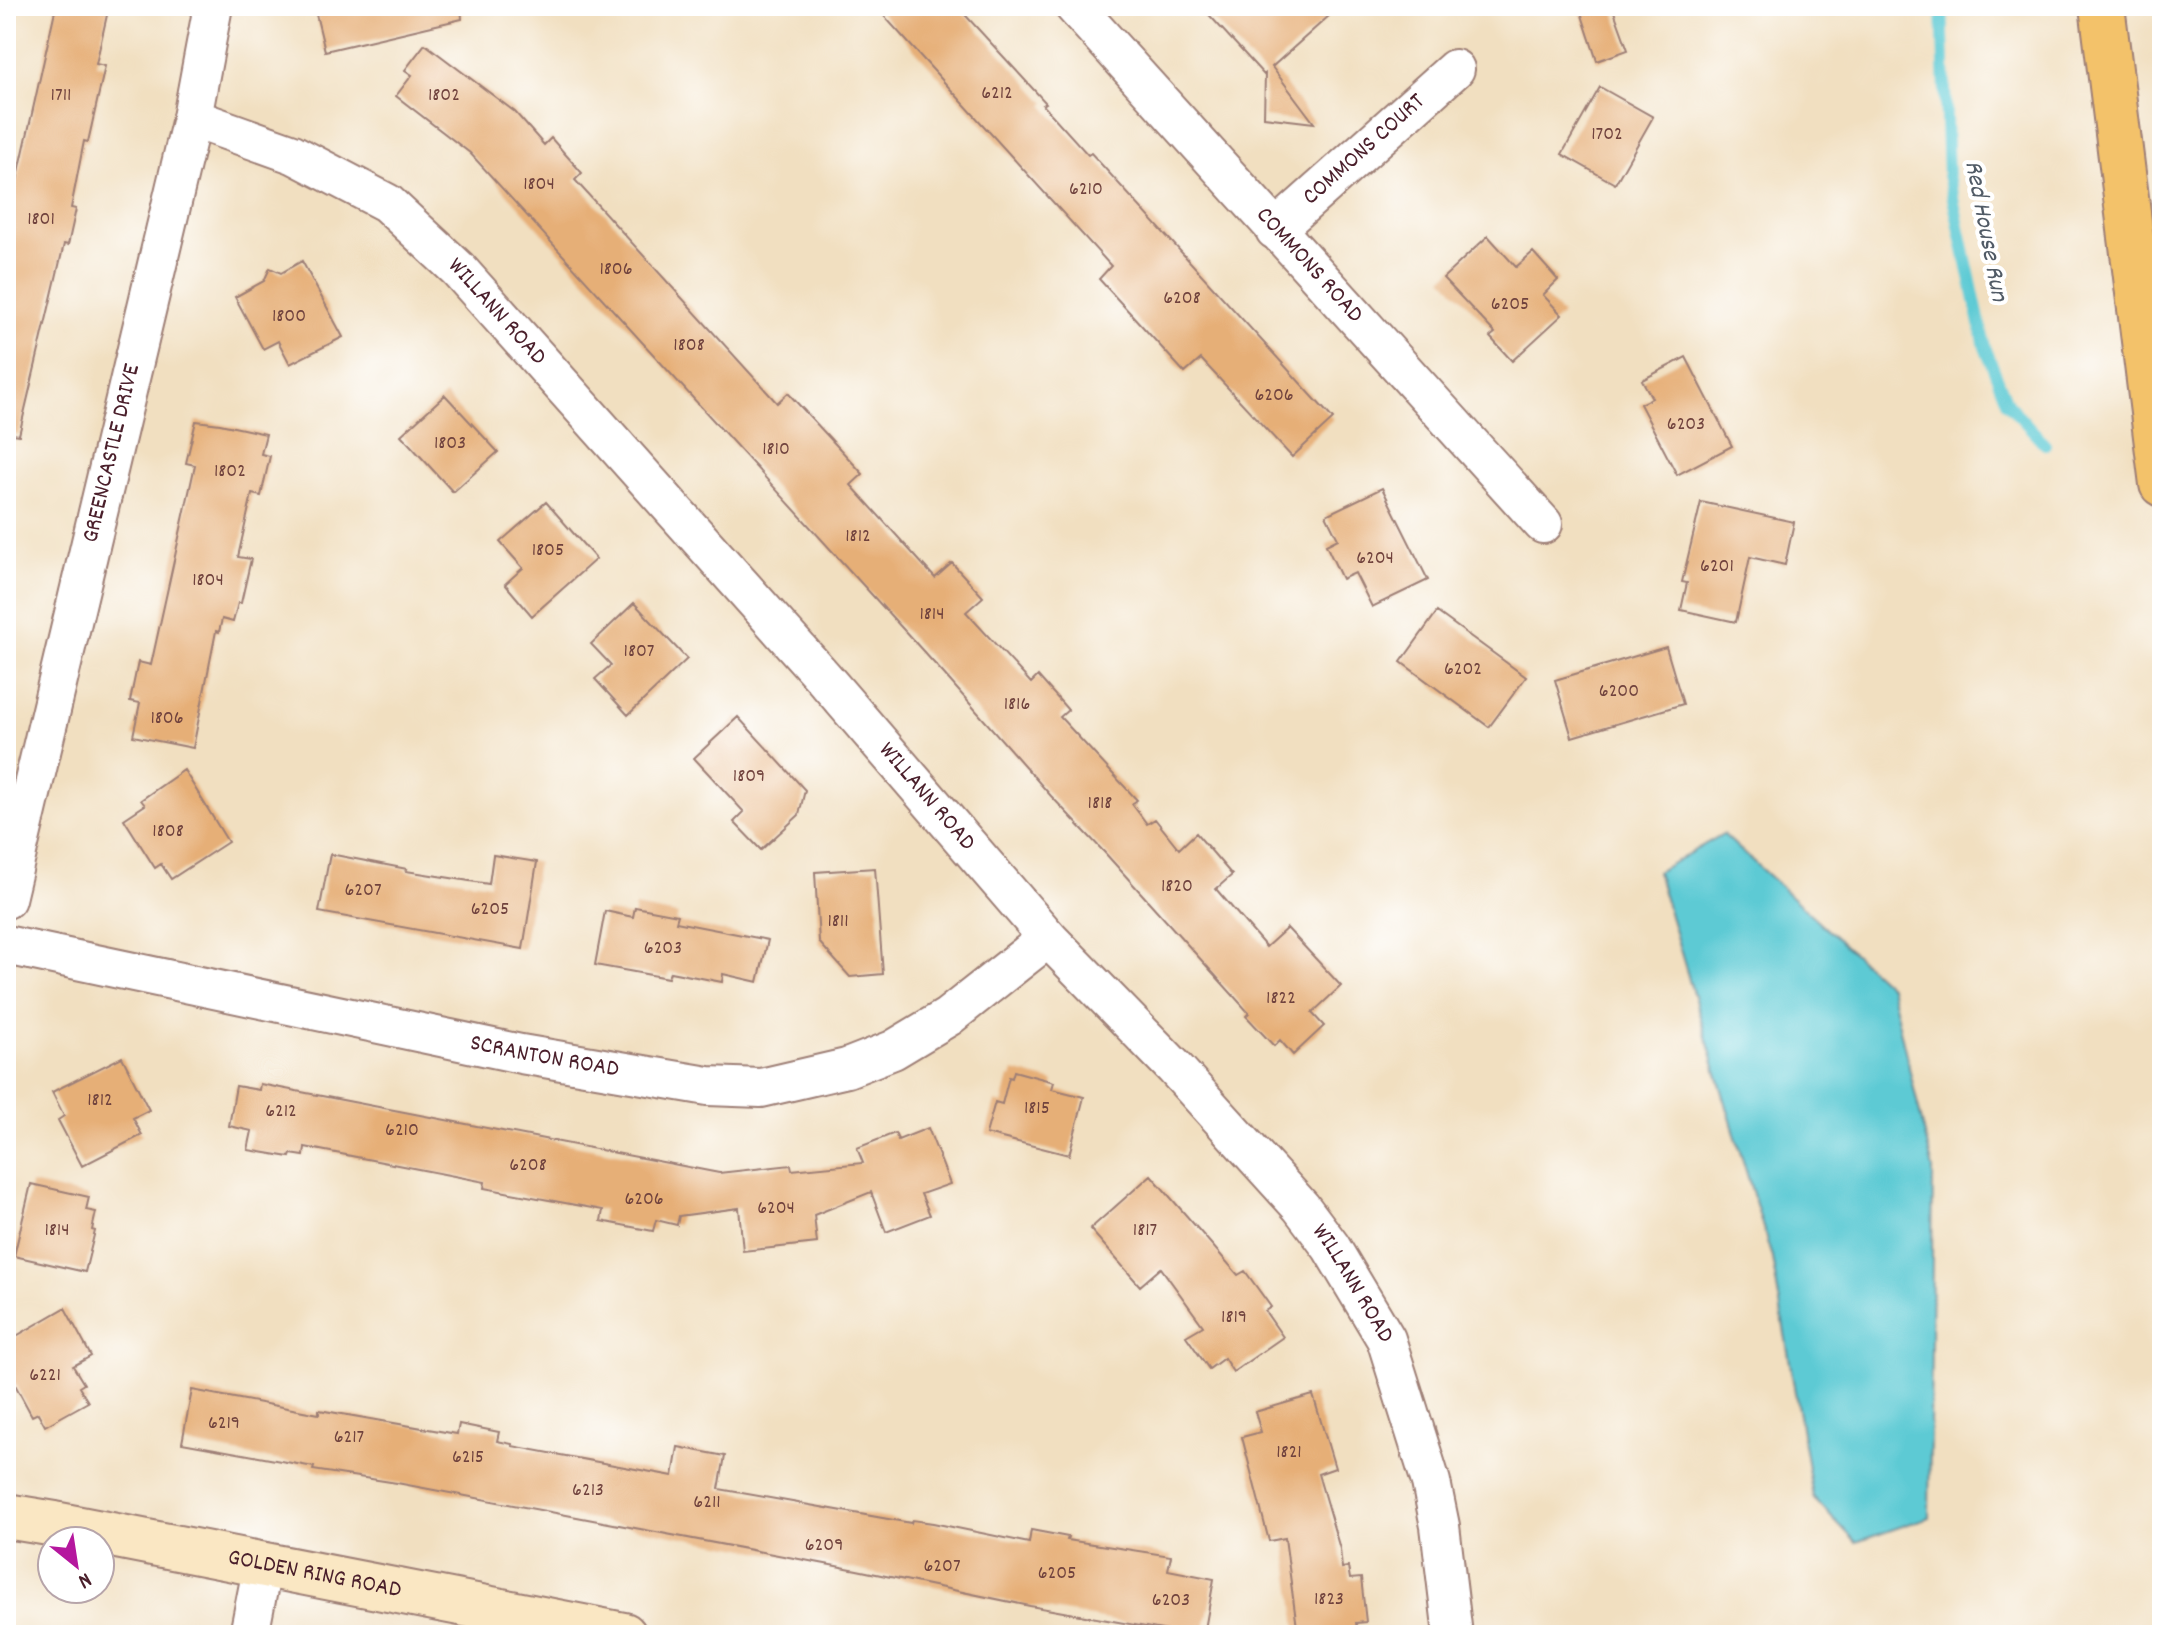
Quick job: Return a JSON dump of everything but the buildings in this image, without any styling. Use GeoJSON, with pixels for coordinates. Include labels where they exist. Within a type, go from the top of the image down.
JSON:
{"type":"FeatureCollection","features":[{"type":"Feature","properties":{"kind":"highway"},"geometry":{"type":"LineString","coordinates":[[2102,6],[2162,484]]}},
{"type":"Feature","properties":{"kind":"street","name":"GREENCASTLE DRIVE"},"geometry":{"type":"LineString","coordinates":[[6,899],[192,118],[213,6]]}},
{"type":"Feature","properties":{"kind":"street","name":"COMMONS ROAD"},"geometry":{"type":"LineString","coordinates":[[1074,6],[1543,524]]}},
{"type":"Feature","properties":{"kind":"street","name":"COMMONS COURT"},"geometry":{"type":"LineString","coordinates":[[1275,230],[1455,69]]}},
{"type":"Feature","properties":{"kind":"street","name":"WILLANN ROAD"},"geometry":{"type":"LineString","coordinates":[[192,118],[293,154],[387,203],[458,269],[823,677],[1048,938],[1174,1067],[1301,1207],[1354,1282],[1386,1339],[1431,1482],[1440,1526],[1453,1635]]}},
{"type":"Feature","properties":{"kind":"street","name":"SCRANTON ROAD"},"geometry":{"type":"LineString","coordinates":[[6,945],[521,1054],[708,1086],[761,1088],[806,1080],[893,1050],[948,1017],[1048,938]]}},
{"type":"Feature","properties":{"kind":"street","name":"GOLDEN RING ROAD"},"geometry":{"type":"LineString","coordinates":[[6,1516],[624,1635]]}},
{"type":"Feature","properties":{"kind":"street"},"geometry":{"type":"LineString","coordinates":[[249,1635],[263,1564]]}},
{"type":"Feature","properties":{"kind":"water"},"geometry":{"type":"Polygon","coordinates":[[[1723,834],[1890,987],[1933,1169],[1929,1517],[1856,1542],[1813,1497],[1772,1258],[1657,872],[1723,834]]]}},
{"type":"Feature","properties":{"kind":"waterway","name":"Red House Run"},"geometry":{"type":"LineString","coordinates":[[1942,6],[1948,175],[1985,347],[2007,403],[2045,444]]}}]}
